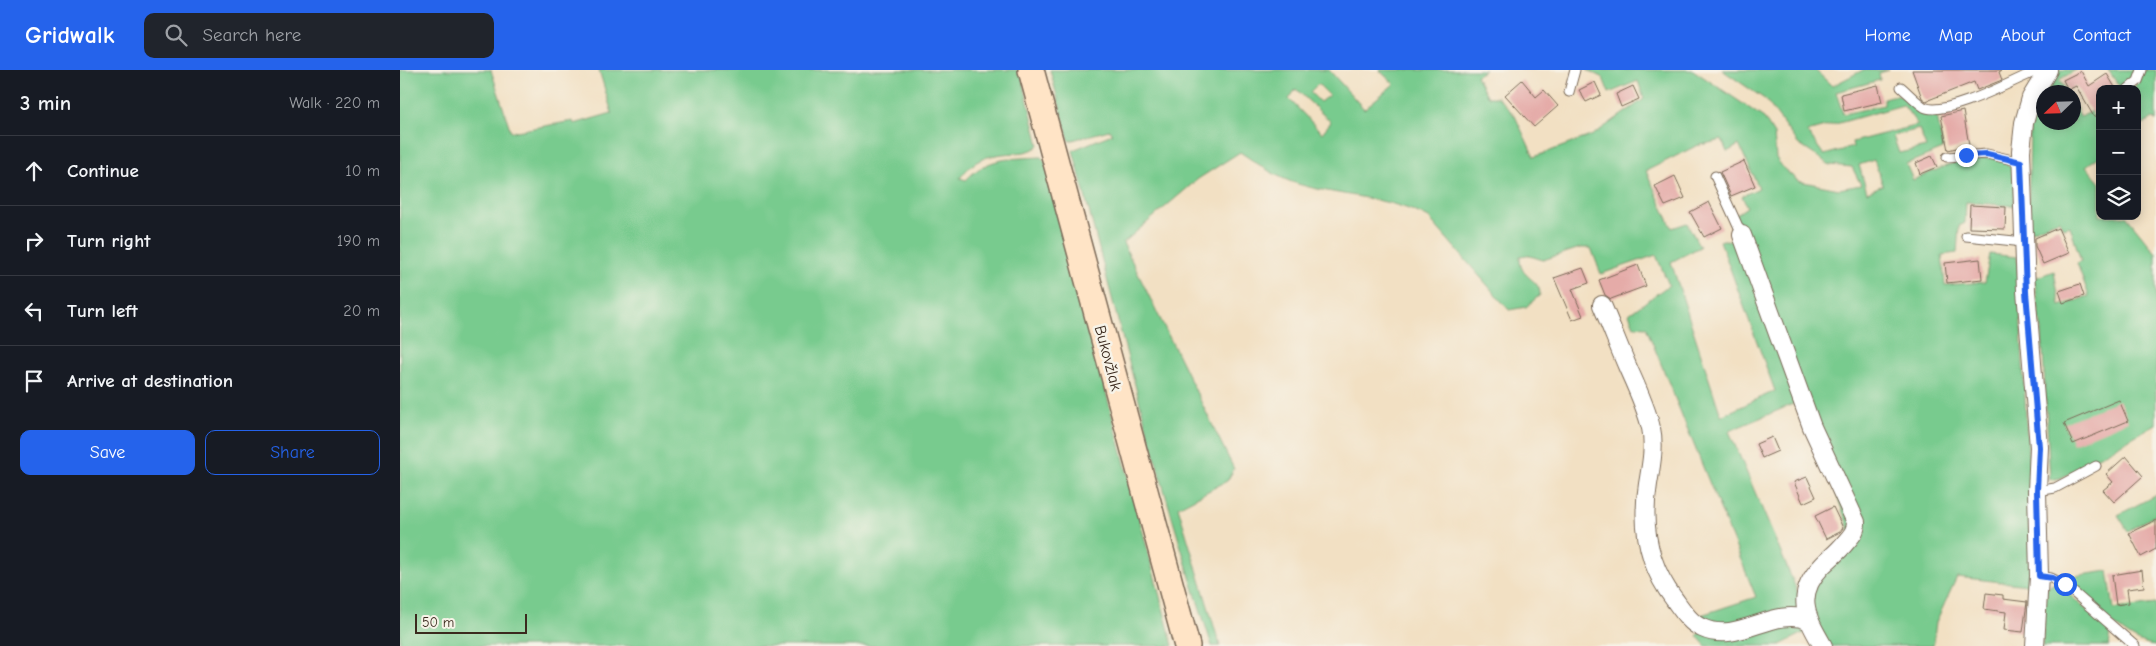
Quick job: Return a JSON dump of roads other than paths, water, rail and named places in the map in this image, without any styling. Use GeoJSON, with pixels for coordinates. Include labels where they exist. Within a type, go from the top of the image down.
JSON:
{"type":"FeatureCollection","features":[{"type":"Feature","properties":{"kind":"main road","name":"Bukovžlak"},"geometry":{"type":"LineString","coordinates":[[1031,70],[1187,646]]}},
{"type":"Feature","properties":{"kind":"street"},"geometry":{"type":"LineString","coordinates":[[2035,646],[2039,576],[2037,491],[2039,447],[2024,242],[2021,162],[2024,123],[2031,98],[2047,71]]}},
{"type":"Feature","properties":{"kind":"street"},"geometry":{"type":"LineString","coordinates":[[1742,236],[1809,420],[1824,457],[1856,522],[1856,530],[1808,584],[1805,597],[1808,620],[1823,646]]}},
{"type":"Feature","properties":{"kind":"street"},"geometry":{"type":"LineString","coordinates":[[1602,305],[1643,401],[1652,430],[1652,454],[1644,511],[1645,532],[1657,572],[1670,595],[1695,624],[1710,631],[1732,633],[1788,616],[1799,616],[1808,620]]}},
{"type":"Feature","properties":{"kind":"lane"},"geometry":{"type":"LineString","coordinates":[[1570,92],[1575,70]]}},
{"type":"Feature","properties":{"kind":"lane"},"geometry":{"type":"LineString","coordinates":[[2133,85],[2138,81],[2142,70]]}},
{"type":"Feature","properties":{"kind":"lane"},"geometry":{"type":"LineString","coordinates":[[1901,87],[1925,107],[1937,110],[1958,105],[2036,71],[2047,71]]}},
{"type":"Feature","properties":{"kind":"lane"},"geometry":{"type":"LineString","coordinates":[[1947,157],[1987,154],[2021,162]]}},
{"type":"Feature","properties":{"kind":"lane"},"geometry":{"type":"LineString","coordinates":[[1715,176],[1742,236]]}},
{"type":"Feature","properties":{"kind":"lane"},"geometry":{"type":"LineString","coordinates":[[1966,236],[2024,242]]}},
{"type":"Feature","properties":{"kind":"lane"},"geometry":{"type":"LineString","coordinates":[[2037,491],[2055,488],[2096,466]]}},
{"type":"Feature","properties":{"kind":"lane"},"geometry":{"type":"LineString","coordinates":[[2039,576],[2052,578],[2065,584],[2135,646]]}}]}
